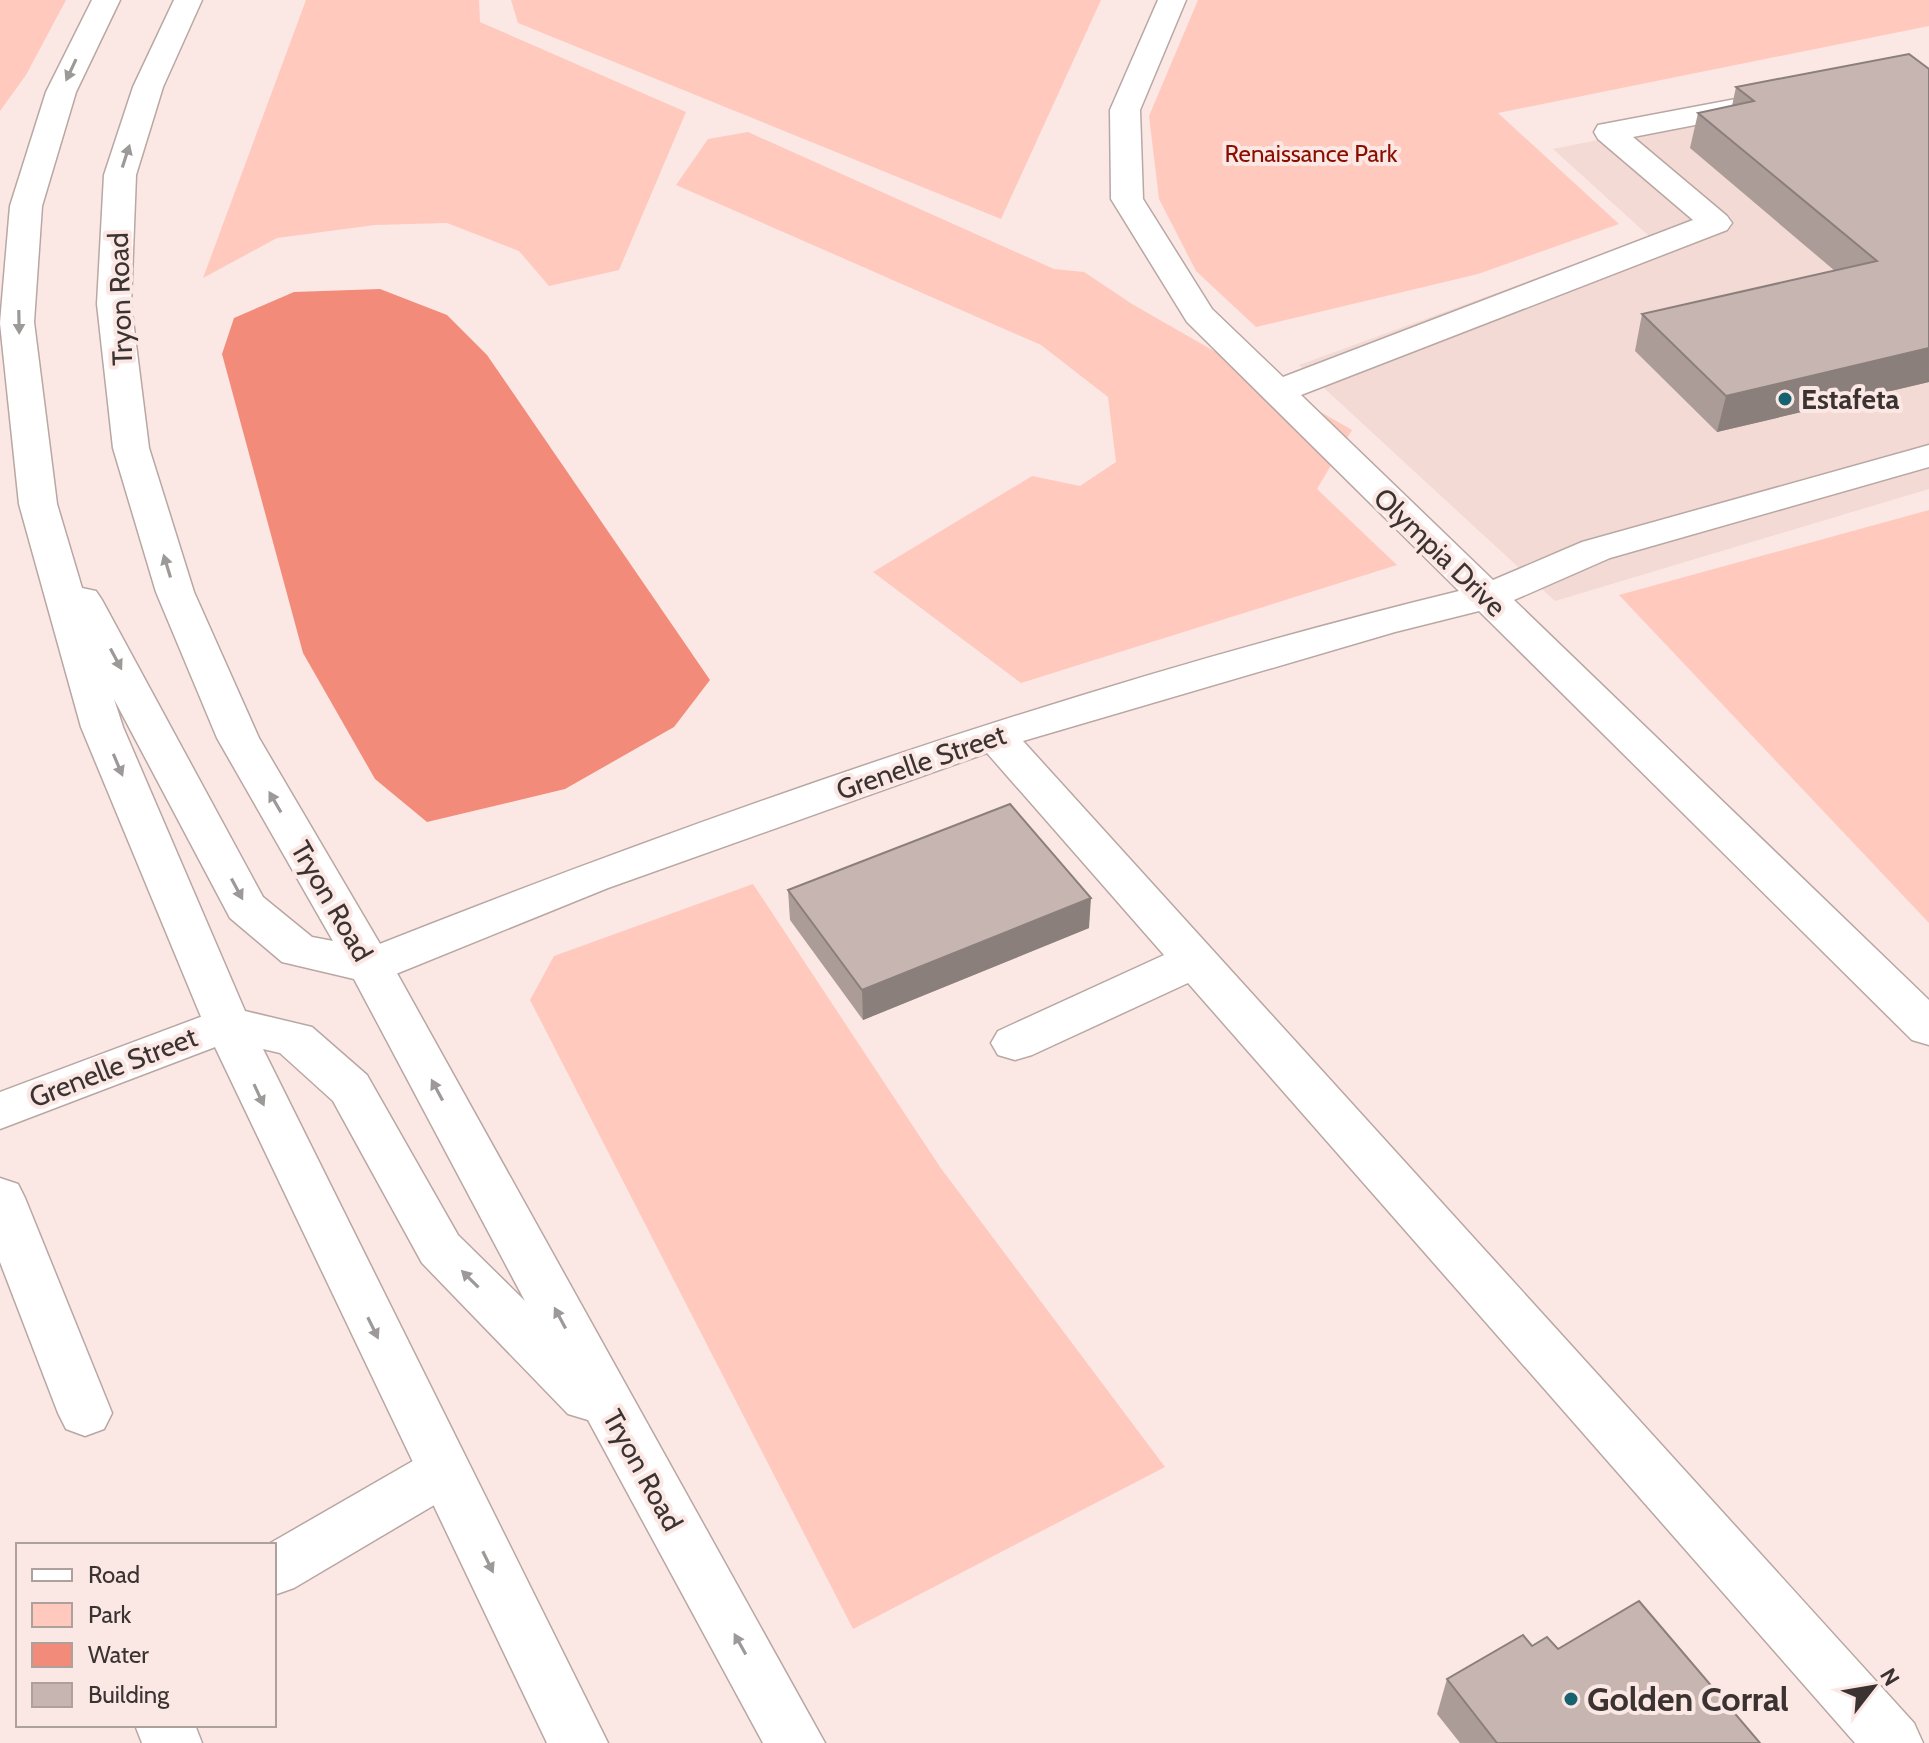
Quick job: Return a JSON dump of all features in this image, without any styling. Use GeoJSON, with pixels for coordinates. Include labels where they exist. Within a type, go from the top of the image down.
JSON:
{"type":"FeatureCollection","features":[{"type":"Feature","properties":{"kind":"main road"},"geometry":{"type":"LineString","coordinates":[[106,0],[61,92],[26,206],[17,322],[38,504],[102,727],[227,1024],[578,1743]]}},
{"type":"Feature","properties":{"kind":"main road","name":"Tryon Road"},"geometry":{"type":"LineString","coordinates":[[188,0],[148,87],[120,175],[114,304],[131,448],[175,592],[238,738],[370,966],[623,1434],[795,1743]]}},
{"type":"Feature","properties":{"kind":"main road","name":"Olympia Drive"},"geometry":{"type":"LineString","coordinates":[[1172,0],[1125,110],[1127,199],[1199,315],[1929,1028]]}},
{"type":"Feature","properties":{"kind":"main road"},"geometry":{"type":"LineString","coordinates":[[1277,392],[1716,223],[1609,132],[1792,97]]}},
{"type":"Feature","properties":{"kind":"main road","name":"Grenelle Street"},"geometry":{"type":"LineString","coordinates":[[370,966],[592,877],[995,736],[1369,626],[1486,597],[1596,550],[1929,456]]}},
{"type":"Feature","properties":{"kind":"main road"},"geometry":{"type":"LineString","coordinates":[[49,543],[113,654],[246,907],[298,950],[370,966]]}},
{"type":"Feature","properties":{"kind":"main road"},"geometry":{"type":"LineString","coordinates":[[995,736],[1893,1743]]}},
{"type":"Feature","properties":{"kind":"main road"},"geometry":{"type":"LineString","coordinates":[[1015,1043],[1196,960]]}},
{"type":"Feature","properties":{"kind":"main road"},"geometry":{"type":"LineString","coordinates":[[227,1024],[295,1039],[350,1088],[440,1249],[623,1434]]}},
{"type":"Feature","properties":{"kind":"main road","name":"Grenelle Street"},"geometry":{"type":"LineString","coordinates":[[0,1111],[227,1024]]}},
{"type":"Feature","properties":{"kind":"main road"},"geometry":{"type":"LineString","coordinates":[[0,1198],[85,1413]]}},
{"type":"Feature","properties":{"kind":"main road"},"geometry":{"type":"LineString","coordinates":[[276,1569],[444,1471]]}},
{"type":"Feature","properties":{"kind":"shaded area"},"geometry":{"type":"Polygon","coordinates":[[[1929,74],[1929,489],[1555,601],[1299,365],[1650,237],[1553,149],[1929,74]]]}},
{"type":"Feature","properties":{"kind":"green space"},"geometry":{"type":"Polygon","coordinates":[[[0,0],[66,0],[26,75],[0,111],[0,0]]]}},
{"type":"Feature","properties":{"kind":"green space"},"geometry":{"type":"Polygon","coordinates":[[[306,0],[479,0],[480,22],[686,112],[619,270],[549,286],[519,251],[447,223],[375,225],[277,238],[203,278],[306,0]]]}},
{"type":"Feature","properties":{"kind":"green space"},"geometry":{"type":"Polygon","coordinates":[[[511,0],[1101,0],[1001,219],[518,23],[511,0]]]}},
{"type":"Feature","properties":{"kind":"green space","name":"Renaissance Park"},"geometry":{"type":"Polygon","coordinates":[[[1198,0],[1929,0],[1929,26],[1498,113],[1619,224],[1478,274],[1256,327],[1196,271],[1159,199],[1149,116],[1198,0]]]}},
{"type":"Feature","properties":{"kind":"green space"},"geometry":{"type":"Polygon","coordinates":[[[748,132],[1054,269],[1084,272],[1132,304],[1352,430],[1317,489],[1397,565],[1021,683],[873,572],[1032,476],[1080,486],[1116,462],[1108,397],[1041,345],[676,185],[708,139],[748,132]]]}},
{"type":"Feature","properties":{"kind":"green space"},"geometry":{"type":"Polygon","coordinates":[[[1929,510],[1929,923],[1619,595],[1929,510]]]}},
{"type":"Feature","properties":{"kind":"green space"},"geometry":{"type":"Polygon","coordinates":[[[753,884],[940,1167],[1165,1467],[853,1629],[530,1000],[554,956],[753,884]]]}},
{"type":"Feature","properties":{"kind":"water"},"geometry":{"type":"Polygon","coordinates":[[[380,289],[447,315],[487,355],[710,680],[674,727],[565,789],[427,822],[375,779],[303,653],[222,354],[234,318],[294,292],[380,289]]]}},
{"type":"Feature","properties":{"kind":"building"},"geometry":{"type":"Polygon","coordinates":[[[1909,54],[1929,69],[1929,348],[1726,396],[1642,314],[1877,261],[1698,113],[1754,101],[1736,87],[1909,54]]]}},
{"type":"Feature","properties":{"kind":"building"},"geometry":{"type":"Polygon","coordinates":[[[1010,804],[1091,898],[862,990],[788,890],[1010,804]]]}},
{"type":"Feature","properties":{"kind":"building"},"geometry":{"type":"Polygon","coordinates":[[[1639,1601],[1760,1743],[1497,1743],[1447,1679],[1523,1635],[1532,1646],[1547,1637],[1558,1649],[1639,1601]]]}},
{"type":"Feature","properties":{"kind":"place","name":"Estafeta"},"geometry":{"type":"Point","coordinates":[1785,399]}},
{"type":"Feature","properties":{"kind":"place","name":"Golden Corral"},"geometry":{"type":"Point","coordinates":[1571,1699]}}]}
